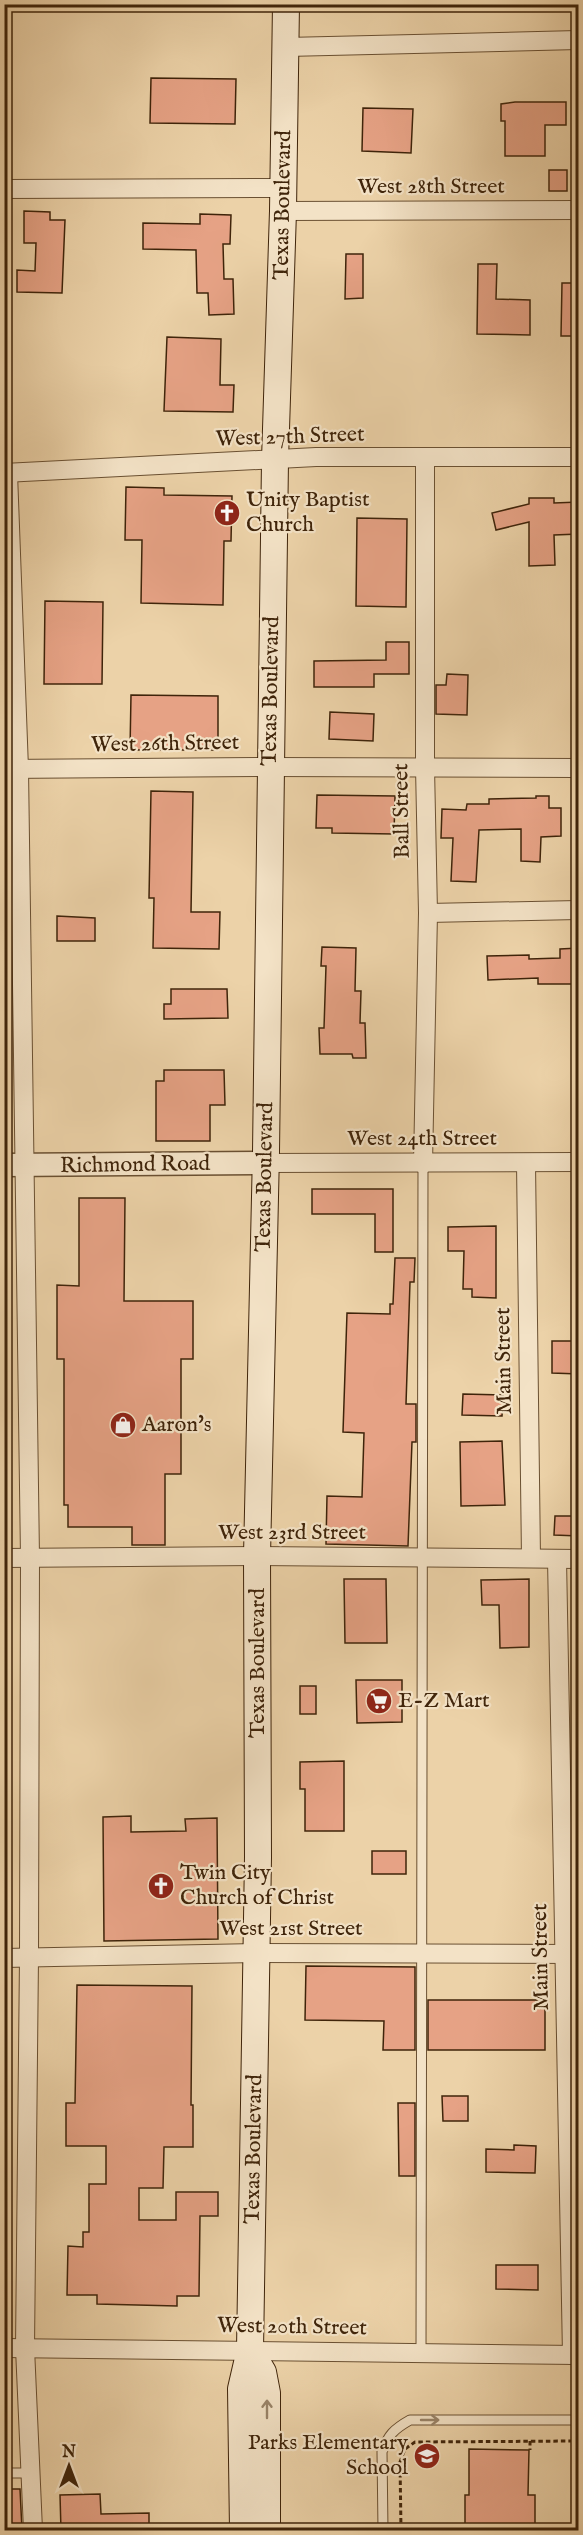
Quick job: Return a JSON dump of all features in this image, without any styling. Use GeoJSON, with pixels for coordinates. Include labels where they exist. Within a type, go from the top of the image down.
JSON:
{"type":"FeatureCollection","features":[{"type":"Feature","properties":{"kind":"main road","name":"Texas Boulevard"},"geometry":{"type":"LineString","coordinates":[[243,2530],[241,2389],[250,2350],[257,1953],[257,1556],[275,460],[286,4]]}},
{"type":"Feature","properties":{"kind":"main road","name":"Texas Boulevard"},"geometry":{"type":"LineString","coordinates":[[250,2350],[262,2373],[267,2393],[267,2530]]}},
{"type":"Feature","properties":{"kind":"street"},"geometry":{"type":"LineString","coordinates":[[286,46],[579,40]]}},
{"type":"Feature","properties":{"kind":"street","name":"West 28th Street"},"geometry":{"type":"LineString","coordinates":[[4,189],[579,210]]}},
{"type":"Feature","properties":{"kind":"street","name":"Ball Street"},"geometry":{"type":"LineString","coordinates":[[423,1164],[428,913],[425,767],[425,457]]}},
{"type":"Feature","properties":{"kind":"street","name":"West 27th Street"},"geometry":{"type":"LineString","coordinates":[[6,473],[275,460],[579,457]]}},
{"type":"Feature","properties":{"kind":"street"},"geometry":{"type":"LineString","coordinates":[[6,473],[12,769],[14,1166],[30,1558],[25,2348],[33,2530]]}},
{"type":"Feature","properties":{"kind":"street","name":"West 26th Street"},"geometry":{"type":"LineString","coordinates":[[12,769],[579,768]]}},
{"type":"Feature","properties":{"kind":"street"},"geometry":{"type":"LineString","coordinates":[[428,913],[579,910]]}},
{"type":"Feature","properties":{"kind":"street","name":"West 24th Street"},"geometry":{"type":"LineString","coordinates":[[265,1163],[579,1162]]}},
{"type":"Feature","properties":{"kind":"street","name":"Richmond Road"},"geometry":{"type":"LineString","coordinates":[[14,1166],[265,1163]]}},
{"type":"Feature","properties":{"kind":"street","name":"Main Street"},"geometry":{"type":"LineString","coordinates":[[526,1163],[531,1558]]}},
{"type":"Feature","properties":{"kind":"street","name":"West 23rd Street"},"geometry":{"type":"LineString","coordinates":[[4,1558],[257,1556],[579,1559]]}},
{"type":"Feature","properties":{"kind":"street","name":"Main Street"},"geometry":{"type":"LineString","coordinates":[[558,1559],[572,1954],[575,2355]]}},
{"type":"Feature","properties":{"kind":"street","name":"West 21st Street"},"geometry":{"type":"LineString","coordinates":[[4,1958],[257,1953],[572,1954]]}},
{"type":"Feature","properties":{"kind":"street","name":"West 20th Street"},"geometry":{"type":"LineString","coordinates":[[4,2348],[575,2355]]}},
{"type":"Feature","properties":{"kind":"lane"},"geometry":{"type":"LineString","coordinates":[[420,2353],[423,1164]]}},
{"type":"Feature","properties":{"kind":"lane"},"geometry":{"type":"LineString","coordinates":[[383,2530],[382,2452],[386,2440],[394,2429],[410,2421],[579,2420]]}},
{"type":"Feature","properties":{"kind":"lane"},"geometry":{"type":"LineString","coordinates":[[4,2473],[31,2473]]}},
{"type":"Feature","properties":{"kind":"path"},"geometry":{"type":"LineString","coordinates":[[401,2530],[400,2462],[405,2449],[410,2444],[422,2441],[579,2441]]}},
{"type":"Feature","properties":{"kind":"path"},"geometry":{"type":"LineString","coordinates":[[530,2441],[530,2450]]}},
{"type":"Feature","properties":{"kind":"building"},"geometry":{"type":"Polygon","coordinates":[[[151,78],[236,79],[235,124],[150,123],[151,78]]]}},
{"type":"Feature","properties":{"kind":"building"},"geometry":{"type":"Polygon","coordinates":[[[566,102],[566,125],[545,125],[545,156],[505,156],[505,121],[501,121],[501,104],[566,102]]]}},
{"type":"Feature","properties":{"kind":"building"},"geometry":{"type":"Polygon","coordinates":[[[363,108],[413,109],[411,153],[362,151],[363,108]]]}},
{"type":"Feature","properties":{"kind":"building"},"geometry":{"type":"Polygon","coordinates":[[[549,170],[567,170],[567,191],[549,191],[549,170]]]}},
{"type":"Feature","properties":{"kind":"building"},"geometry":{"type":"Polygon","coordinates":[[[24,211],[50,212],[50,220],[65,220],[62,293],[17,292],[17,270],[35,271],[36,243],[24,243],[24,211]]]}},
{"type":"Feature","properties":{"kind":"building"},"geometry":{"type":"Polygon","coordinates":[[[200,214],[231,215],[230,244],[223,244],[224,279],[233,279],[234,314],[209,315],[208,293],[197,293],[196,250],[143,249],[143,223],[200,224],[200,214]]]}},
{"type":"Feature","properties":{"kind":"building"},"geometry":{"type":"Polygon","coordinates":[[[346,254],[363,254],[363,298],[345,299],[346,254]]]}},
{"type":"Feature","properties":{"kind":"building"},"geometry":{"type":"Polygon","coordinates":[[[478,264],[497,264],[496,299],[530,300],[530,335],[477,334],[478,264]]]}},
{"type":"Feature","properties":{"kind":"building"},"geometry":{"type":"Polygon","coordinates":[[[562,283],[579,283],[579,336],[561,336],[562,283]]]}},
{"type":"Feature","properties":{"kind":"building"},"geometry":{"type":"Polygon","coordinates":[[[167,337],[221,339],[220,385],[234,385],[233,412],[164,411],[167,337]]]}},
{"type":"Feature","properties":{"kind":"building"},"geometry":{"type":"Polygon","coordinates":[[[126,487],[164,488],[164,495],[232,496],[231,541],[224,541],[223,605],[141,603],[142,540],[125,540],[126,487]]]}},
{"type":"Feature","properties":{"kind":"building"},"geometry":{"type":"Polygon","coordinates":[[[529,498],[554,498],[554,503],[579,502],[579,534],[554,535],[555,565],[529,566],[529,522],[496,530],[492,513],[529,504],[529,498]]]}},
{"type":"Feature","properties":{"kind":"building"},"geometry":{"type":"Polygon","coordinates":[[[357,518],[407,519],[406,607],[356,606],[357,518]]]}},
{"type":"Feature","properties":{"kind":"building"},"geometry":{"type":"Polygon","coordinates":[[[45,601],[103,602],[102,684],[44,684],[45,601]]]}},
{"type":"Feature","properties":{"kind":"building"},"geometry":{"type":"Polygon","coordinates":[[[386,642],[409,642],[409,674],[374,674],[374,687],[314,687],[314,661],[386,660],[386,642]]]}},
{"type":"Feature","properties":{"kind":"building"},"geometry":{"type":"Polygon","coordinates":[[[447,674],[468,675],[467,715],[436,714],[436,685],[446,685],[447,674]]]}},
{"type":"Feature","properties":{"kind":"building"},"geometry":{"type":"Polygon","coordinates":[[[131,695],[218,696],[218,750],[130,750],[131,695]]]}},
{"type":"Feature","properties":{"kind":"building"},"geometry":{"type":"Polygon","coordinates":[[[330,712],[374,714],[373,741],[329,739],[330,712]]]}},
{"type":"Feature","properties":{"kind":"building"},"geometry":{"type":"Polygon","coordinates":[[[151,791],[193,792],[191,912],[220,912],[219,949],[153,948],[154,898],[149,898],[151,791]]]}},
{"type":"Feature","properties":{"kind":"building"},"geometry":{"type":"Polygon","coordinates":[[[317,795],[395,796],[394,834],[332,833],[332,828],[316,828],[317,795]]]}},
{"type":"Feature","properties":{"kind":"building"},"geometry":{"type":"Polygon","coordinates":[[[536,796],[549,796],[549,808],[561,808],[561,836],[541,837],[540,862],[521,861],[521,829],[479,830],[476,882],[451,881],[453,838],[441,838],[442,809],[466,810],[467,804],[489,804],[489,799],[536,798],[536,796]]]}},
{"type":"Feature","properties":{"kind":"building"},"geometry":{"type":"Polygon","coordinates":[[[57,916],[95,918],[95,941],[57,941],[57,916]]]}},
{"type":"Feature","properties":{"kind":"building"},"geometry":{"type":"Polygon","coordinates":[[[322,947],[356,948],[355,991],[361,991],[360,1023],[365,1023],[366,1058],[353,1058],[352,1054],[320,1054],[319,1028],[324,1028],[326,966],[321,966],[322,947]]]}},
{"type":"Feature","properties":{"kind":"building"},"geometry":{"type":"Polygon","coordinates":[[[579,948],[579,984],[538,984],[538,978],[488,980],[487,956],[529,955],[529,959],[560,958],[560,949],[579,948]]]}},
{"type":"Feature","properties":{"kind":"building"},"geometry":{"type":"Polygon","coordinates":[[[171,989],[227,989],[228,1018],[164,1019],[164,1004],[171,1004],[171,989]]]}},
{"type":"Feature","properties":{"kind":"building"},"geometry":{"type":"Polygon","coordinates":[[[164,1070],[224,1070],[225,1105],[210,1105],[210,1141],[156,1141],[156,1081],[164,1081],[164,1070]]]}},
{"type":"Feature","properties":{"kind":"building"},"geometry":{"type":"Polygon","coordinates":[[[312,1189],[393,1189],[393,1252],[375,1252],[375,1214],[312,1214],[312,1189]]]}},
{"type":"Feature","properties":{"kind":"building"},"geometry":{"type":"Polygon","coordinates":[[[79,1198],[125,1198],[124,1301],[193,1301],[193,1359],[181,1359],[181,1474],[165,1474],[165,1545],[132,1545],[132,1527],[68,1527],[68,1505],[64,1505],[64,1359],[57,1359],[57,1285],[79,1286],[79,1198]]]}},
{"type":"Feature","properties":{"kind":"building"},"geometry":{"type":"Polygon","coordinates":[[[496,1226],[496,1298],[472,1297],[472,1289],[463,1289],[464,1251],[448,1251],[448,1227],[496,1226]]]}},
{"type":"Feature","properties":{"kind":"building"},"geometry":{"type":"Polygon","coordinates":[[[395,1258],[415,1258],[414,1282],[410,1282],[406,1404],[416,1404],[416,1442],[412,1442],[408,1546],[326,1544],[327,1496],[362,1497],[364,1433],[343,1432],[347,1313],[390,1314],[390,1304],[393,1304],[395,1258]]]}},
{"type":"Feature","properties":{"kind":"building"},"geometry":{"type":"Polygon","coordinates":[[[552,1341],[579,1341],[579,1374],[552,1373],[552,1341]]]}},
{"type":"Feature","properties":{"kind":"building"},"geometry":{"type":"Polygon","coordinates":[[[463,1394],[503,1395],[502,1416],[462,1415],[463,1394]]]}},
{"type":"Feature","properties":{"kind":"building"},"geometry":{"type":"Polygon","coordinates":[[[502,1441],[505,1505],[461,1506],[460,1442],[502,1441]]]}},
{"type":"Feature","properties":{"kind":"building"},"geometry":{"type":"Polygon","coordinates":[[[555,1516],[579,1516],[579,1536],[554,1535],[555,1516]]]}},
{"type":"Feature","properties":{"kind":"building"},"geometry":{"type":"Polygon","coordinates":[[[344,1579],[386,1579],[387,1643],[345,1643],[344,1579]]]}},
{"type":"Feature","properties":{"kind":"building"},"geometry":{"type":"Polygon","coordinates":[[[529,1579],[529,1647],[500,1648],[499,1605],[482,1605],[481,1580],[529,1579]]]}},
{"type":"Feature","properties":{"kind":"building","name":"E-Z Mart"},"geometry":{"type":"Polygon","coordinates":[[[356,1680],[402,1680],[402,1722],[357,1723],[356,1680]]]}},
{"type":"Feature","properties":{"kind":"building"},"geometry":{"type":"Polygon","coordinates":[[[300,1686],[316,1686],[316,1714],[300,1714],[300,1686]]]}},
{"type":"Feature","properties":{"kind":"building"},"geometry":{"type":"Polygon","coordinates":[[[344,1761],[344,1831],[305,1831],[305,1789],[300,1789],[300,1762],[344,1761]]]}},
{"type":"Feature","properties":{"kind":"building","name":"Twin City Church of Christ"},"geometry":{"type":"Polygon","coordinates":[[[131,1816],[131,1832],[186,1831],[185,1819],[217,1818],[218,1939],[104,1941],[103,1817],[131,1816]]]}},
{"type":"Feature","properties":{"kind":"building"},"geometry":{"type":"Polygon","coordinates":[[[372,1851],[406,1851],[406,1874],[372,1874],[372,1851]]]}},
{"type":"Feature","properties":{"kind":"building"},"geometry":{"type":"Polygon","coordinates":[[[306,1966],[415,1967],[415,2050],[383,2050],[384,2021],[305,2020],[306,1966]]]}},
{"type":"Feature","properties":{"kind":"building"},"geometry":{"type":"Polygon","coordinates":[[[77,1985],[192,1986],[193,2147],[164,2147],[163,2188],[139,2188],[139,2220],[176,2220],[176,2192],[218,2192],[218,2216],[200,2216],[199,2296],[177,2296],[177,2306],[97,2304],[97,2295],[67,2295],[68,2246],[83,2247],[83,2232],[89,2232],[89,2184],[106,2184],[106,2146],[66,2146],[66,2103],[75,2103],[77,1985]]]}},
{"type":"Feature","properties":{"kind":"building"},"geometry":{"type":"Polygon","coordinates":[[[428,2000],[545,2000],[545,2050],[428,2050],[428,2000]]]}},
{"type":"Feature","properties":{"kind":"building"},"geometry":{"type":"Polygon","coordinates":[[[442,2096],[468,2096],[468,2121],[443,2121],[442,2096]]]}},
{"type":"Feature","properties":{"kind":"building"},"geometry":{"type":"Polygon","coordinates":[[[398,2103],[415,2103],[415,2176],[399,2176],[398,2103]]]}},
{"type":"Feature","properties":{"kind":"building"},"geometry":{"type":"Polygon","coordinates":[[[514,2145],[536,2146],[535,2173],[486,2172],[486,2149],[514,2150],[514,2145]]]}},
{"type":"Feature","properties":{"kind":"building"},"geometry":{"type":"Polygon","coordinates":[[[496,2265],[538,2265],[538,2290],[496,2289],[496,2265]]]}},
{"type":"Feature","properties":{"kind":"building","name":"Parks Elementary School"},"geometry":{"type":"Polygon","coordinates":[[[469,2449],[529,2450],[528,2495],[535,2495],[535,2530],[465,2530],[465,2495],[469,2495],[469,2449]]]}},
{"type":"Feature","properties":{"kind":"building"},"geometry":{"type":"Polygon","coordinates":[[[4,2489],[20,2489],[22,2530],[4,2530],[4,2489]]]}},
{"type":"Feature","properties":{"kind":"building"},"geometry":{"type":"Polygon","coordinates":[[[100,2494],[101,2514],[149,2513],[149,2530],[61,2530],[60,2495],[100,2494]]]}},
{"type":"Feature","properties":{"kind":"place","name":"Unity Baptist Church"},"geometry":{"type":"Point","coordinates":[227,513]}},
{"type":"Feature","properties":{"kind":"place","name":"Aaron's"},"geometry":{"type":"Point","coordinates":[123,1425]}},
{"type":"Feature","properties":{"kind":"place","name":"E-Z Mart"},"geometry":{"type":"Point","coordinates":[379,1701]}},
{"type":"Feature","properties":{"kind":"place","name":"Twin City Church of Christ"},"geometry":{"type":"Point","coordinates":[161,1886]}},
{"type":"Feature","properties":{"kind":"place","name":"Parks Elementary School"},"geometry":{"type":"Point","coordinates":[427,2456]}}]}
